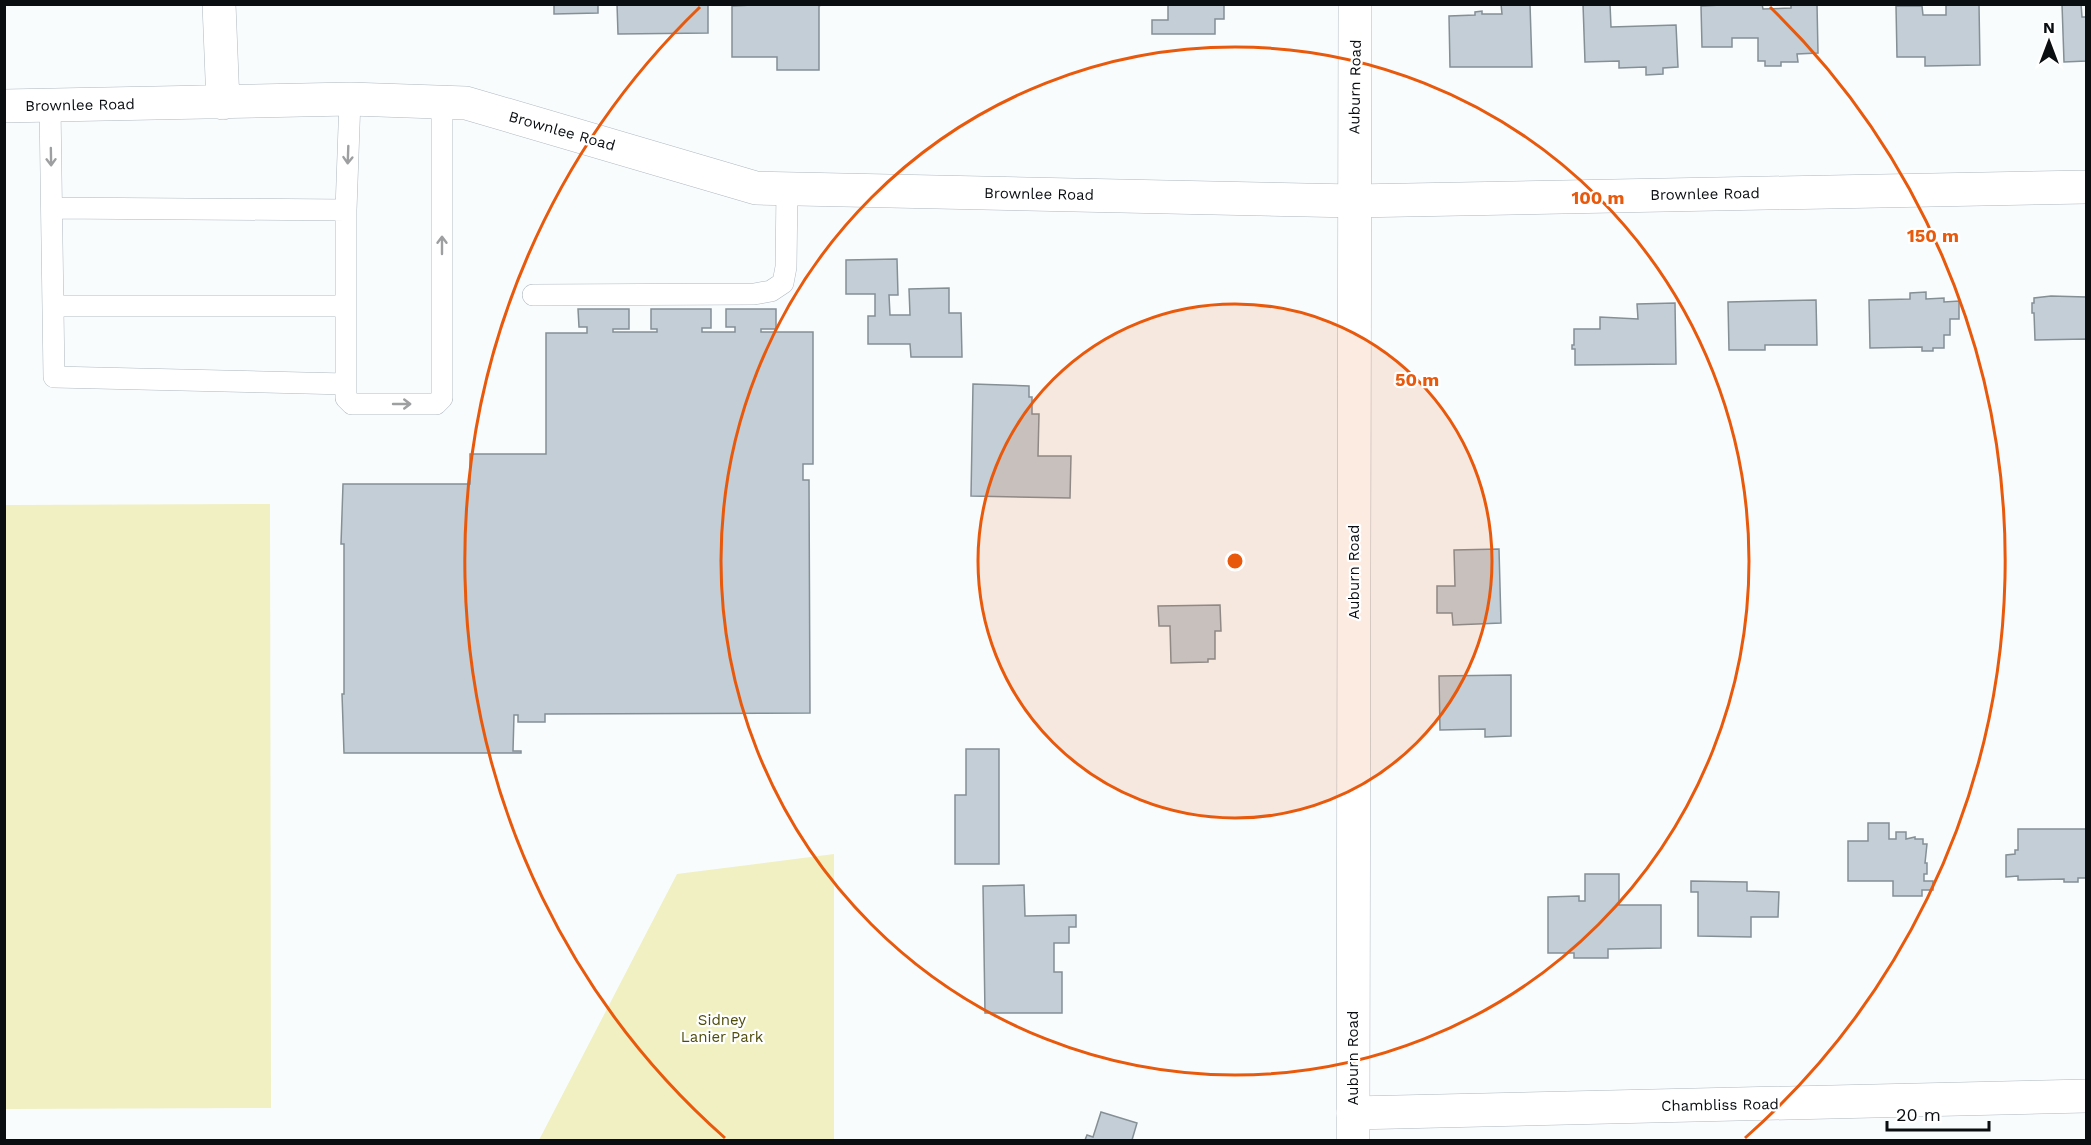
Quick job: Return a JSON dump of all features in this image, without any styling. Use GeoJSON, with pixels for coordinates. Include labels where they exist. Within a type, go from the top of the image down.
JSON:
{"type":"FeatureCollection","features":[{"type":"Feature","properties":{"kind":"street"},"geometry":{"type":"LineString","coordinates":[[219,4],[223,103]]}},
{"type":"Feature","properties":{"kind":"street","name":"Auburn Road"},"geometry":{"type":"LineString","coordinates":[[1353,1127],[1355,4]]}},
{"type":"Feature","properties":{"kind":"street","name":"Brownlee Road"},"geometry":{"type":"LineString","coordinates":[[4,106],[350,99],[466,103],[756,188],[1353,201],[2086,187]]}},
{"type":"Feature","properties":{"kind":"street","name":"Chambliss Road"},"geometry":{"type":"LineString","coordinates":[[1353,1127],[2086,1096]]}},
{"type":"Feature","properties":{"kind":"lane"},"geometry":{"type":"LineString","coordinates":[[350,99],[346,210],[346,391],[352,404],[436,404],[442,398],[442,101]]}},
{"type":"Feature","properties":{"kind":"lane"},"geometry":{"type":"LineString","coordinates":[[50,106],[54,377],[346,391]]}},
{"type":"Feature","properties":{"kind":"lane"},"geometry":{"type":"LineString","coordinates":[[533,295],[754,294],[771,291],[783,283],[786,267],[787,189]]}},
{"type":"Feature","properties":{"kind":"lane"},"geometry":{"type":"LineString","coordinates":[[52,207],[346,210]]}},
{"type":"Feature","properties":{"kind":"lane"},"geometry":{"type":"LineString","coordinates":[[53,306],[346,306]]}},
{"type":"Feature","properties":{"kind":"green space"},"geometry":{"type":"Polygon","coordinates":[[[270,504],[271,1108],[5,1109],[5,505],[270,504]]]}},
{"type":"Feature","properties":{"kind":"green space","name":"Sidney Lanier Park"},"geometry":{"type":"Polygon","coordinates":[[[834,854],[834,1140],[539,1140],[677,874],[834,854]]]}},
{"type":"Feature","properties":{"kind":"building"},"geometry":{"type":"Polygon","coordinates":[[[554,4],[598,4],[598,13],[554,14],[554,4]]]}},
{"type":"Feature","properties":{"kind":"building"},"geometry":{"type":"Polygon","coordinates":[[[617,4],[708,4],[708,33],[618,34],[617,4]]]}},
{"type":"Feature","properties":{"kind":"building"},"geometry":{"type":"Polygon","coordinates":[[[823,4],[819,6],[819,70],[777,70],[777,57],[732,57],[732,6],[823,4]]]}},
{"type":"Feature","properties":{"kind":"building"},"geometry":{"type":"Polygon","coordinates":[[[1168,4],[1224,4],[1224,19],[1215,19],[1215,34],[1152,34],[1152,20],[1168,20],[1168,4]]]}},
{"type":"Feature","properties":{"kind":"building"},"geometry":{"type":"Polygon","coordinates":[[[1501,4],[1530,4],[1532,67],[1450,67],[1449,16],[1475,15],[1475,12],[1482,11],[1482,14],[1502,14],[1501,4]]]}},
{"type":"Feature","properties":{"kind":"building"},"geometry":{"type":"Polygon","coordinates":[[[1583,4],[1610,4],[1611,27],[1676,25],[1678,67],[1663,68],[1663,74],[1646,75],[1646,67],[1619,68],[1619,61],[1585,62],[1583,4]]]}},
{"type":"Feature","properties":{"kind":"building"},"geometry":{"type":"Polygon","coordinates":[[[1762,4],[1763,9],[1791,8],[1791,4],[1817,4],[1818,53],[1797,54],[1798,62],[1781,62],[1781,66],[1765,66],[1765,61],[1758,61],[1758,38],[1732,38],[1732,47],[1702,47],[1701,6],[1762,4]]]}},
{"type":"Feature","properties":{"kind":"building"},"geometry":{"type":"Polygon","coordinates":[[[1946,4],[1979,4],[1980,65],[1925,66],[1925,57],[1897,57],[1896,6],[1922,6],[1923,15],[1946,15],[1946,4]]]}},
{"type":"Feature","properties":{"kind":"building"},"geometry":{"type":"Polygon","coordinates":[[[2062,4],[2081,4],[2082,17],[2086,17],[2086,61],[2064,62],[2062,4]]]}},
{"type":"Feature","properties":{"kind":"building"},"geometry":{"type":"Polygon","coordinates":[[[897,259],[898,295],[889,295],[890,315],[910,315],[909,289],[949,288],[949,313],[961,313],[962,357],[911,357],[910,344],[868,344],[868,316],[875,316],[875,294],[846,294],[846,260],[897,259]]]}},
{"type":"Feature","properties":{"kind":"building"},"geometry":{"type":"Polygon","coordinates":[[[1926,292],[1926,299],[1944,298],[1944,302],[1959,301],[1959,319],[1950,319],[1950,335],[1944,335],[1944,348],[1922,351],[1922,347],[1870,348],[1869,300],[1910,299],[1910,293],[1926,292]]]}},
{"type":"Feature","properties":{"kind":"building"},"geometry":{"type":"Polygon","coordinates":[[[2086,297],[2086,339],[2035,340],[2032,303],[2034,303],[2034,298],[2086,297]]]}},
{"type":"Feature","properties":{"kind":"building"},"geometry":{"type":"Polygon","coordinates":[[[1816,300],[1817,345],[1765,345],[1765,350],[1729,350],[1728,302],[1816,300]]]}},
{"type":"Feature","properties":{"kind":"building"},"geometry":{"type":"Polygon","coordinates":[[[1675,303],[1676,364],[1575,365],[1575,349],[1572,349],[1574,329],[1600,329],[1600,317],[1638,319],[1637,304],[1675,303]]]}},
{"type":"Feature","properties":{"kind":"building"},"geometry":{"type":"Polygon","coordinates":[[[578,309],[629,309],[629,329],[613,329],[613,332],[657,332],[657,329],[651,329],[651,309],[711,309],[711,328],[702,328],[702,332],[735,332],[735,327],[726,327],[726,309],[776,309],[776,329],[761,329],[761,332],[813,332],[813,464],[803,464],[803,480],[809,480],[810,713],[545,714],[545,722],[518,722],[518,715],[514,715],[513,751],[521,751],[521,753],[344,753],[342,694],[344,694],[344,544],[341,544],[343,484],[470,484],[470,454],[546,454],[546,333],[587,333],[587,327],[579,327],[578,309]]]}},
{"type":"Feature","properties":{"kind":"building"},"geometry":{"type":"Polygon","coordinates":[[[973,384],[1029,386],[1029,397],[1032,397],[1032,414],[1039,414],[1038,456],[1071,456],[1070,498],[971,496],[973,384]]]}},
{"type":"Feature","properties":{"kind":"building"},"geometry":{"type":"Polygon","coordinates":[[[1499,549],[1501,623],[1453,625],[1452,613],[1437,613],[1437,586],[1455,586],[1454,550],[1499,549]]]}},
{"type":"Feature","properties":{"kind":"building"},"geometry":{"type":"Polygon","coordinates":[[[1220,605],[1221,631],[1215,631],[1215,659],[1208,659],[1208,662],[1171,663],[1170,626],[1159,626],[1158,606],[1220,605]]]}},
{"type":"Feature","properties":{"kind":"building"},"geometry":{"type":"Polygon","coordinates":[[[1511,675],[1511,736],[1485,737],[1485,729],[1440,730],[1439,676],[1511,675]]]}},
{"type":"Feature","properties":{"kind":"building"},"geometry":{"type":"Polygon","coordinates":[[[966,749],[999,749],[999,864],[955,864],[955,795],[966,795],[966,749]]]}},
{"type":"Feature","properties":{"kind":"building"},"geometry":{"type":"Polygon","coordinates":[[[1868,823],[1889,823],[1889,839],[1896,839],[1896,832],[1906,832],[1906,839],[1915,837],[1915,839],[1923,839],[1923,844],[1927,844],[1925,863],[1927,863],[1927,874],[1924,874],[1924,881],[1933,881],[1933,890],[1922,890],[1922,896],[1893,896],[1893,881],[1848,881],[1848,841],[1868,841],[1868,823]]]}},
{"type":"Feature","properties":{"kind":"building"},"geometry":{"type":"Polygon","coordinates":[[[2018,829],[2086,829],[2086,878],[2078,878],[2078,882],[2064,882],[2064,879],[2018,880],[2018,876],[2006,877],[2006,855],[2015,854],[2015,850],[2018,850],[2018,829]]]}},
{"type":"Feature","properties":{"kind":"building"},"geometry":{"type":"Polygon","coordinates":[[[1585,874],[1619,874],[1619,905],[1661,905],[1661,948],[1608,949],[1608,958],[1574,958],[1574,953],[1548,953],[1548,897],[1579,896],[1579,901],[1585,901],[1585,874]]]}},
{"type":"Feature","properties":{"kind":"building"},"geometry":{"type":"Polygon","coordinates":[[[1691,881],[1747,882],[1747,891],[1779,892],[1778,917],[1751,917],[1751,937],[1698,936],[1698,892],[1691,892],[1691,881]]]}},
{"type":"Feature","properties":{"kind":"building"},"geometry":{"type":"Polygon","coordinates":[[[1024,885],[1025,916],[1076,915],[1076,927],[1069,927],[1069,943],[1054,943],[1054,972],[1062,972],[1062,1013],[985,1013],[983,886],[1024,885]]]}},
{"type":"Feature","properties":{"kind":"building"},"geometry":{"type":"Polygon","coordinates":[[[1101,1112],[1137,1123],[1132,1140],[1085,1140],[1087,1135],[1093,1137],[1101,1112]]]}}]}
